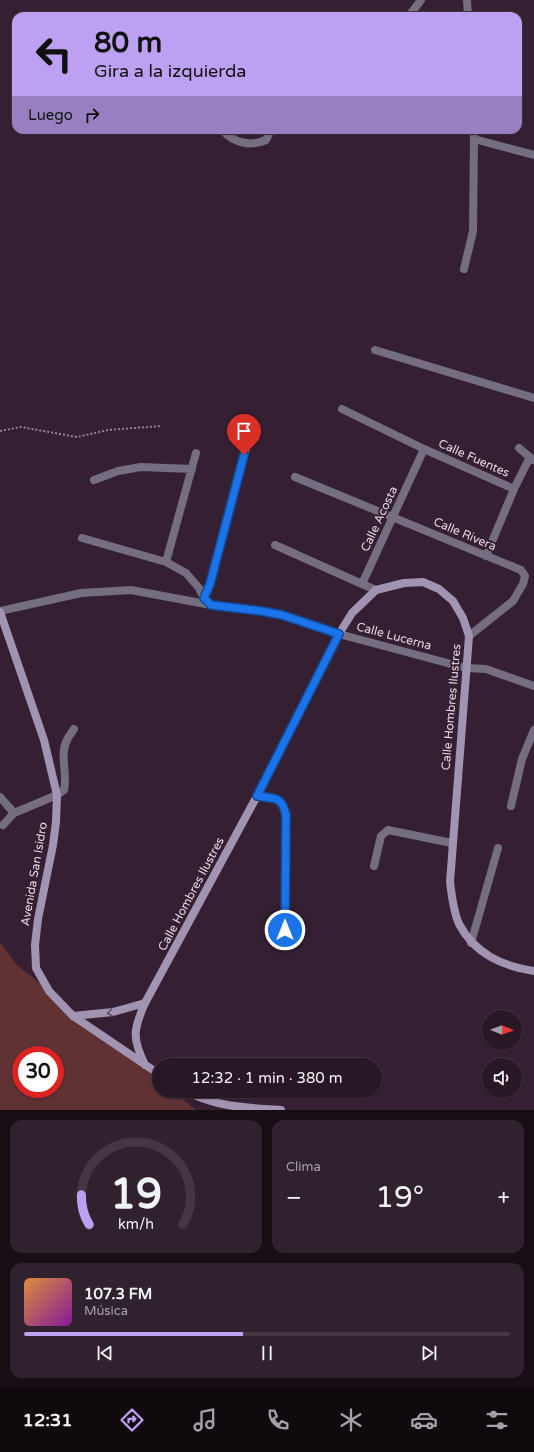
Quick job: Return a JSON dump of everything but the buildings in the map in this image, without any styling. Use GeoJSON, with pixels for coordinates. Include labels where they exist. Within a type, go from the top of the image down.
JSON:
{"type":"FeatureCollection","features":[{"type":"Feature","properties":{"kind":"main road","name":"Calle Hombres Ilustres"},"geometry":{"type":"LineString","coordinates":[[145,1065],[137,1048],[136,1023],[257,796],[339,634],[352,613],[376,590],[404,582],[423,582],[439,589],[453,601],[463,618],[469,636],[450,882],[453,904],[459,924],[471,943],[495,961],[518,969],[534,971]]}},
{"type":"Feature","properties":{"kind":"main road","name":"Avenida San Isidro"},"geometry":{"type":"LineString","coordinates":[[0,611],[44,740],[57,795],[53,845],[35,945],[36,968],[49,991],[73,1016],[152,1070]]}},
{"type":"Feature","properties":{"kind":"main road"},"geometry":{"type":"LineString","coordinates":[[73,1016],[113,1012],[145,1004]]}},
{"type":"Feature","properties":{"kind":"main road"},"geometry":{"type":"LineString","coordinates":[[204,1098],[214,1102],[282,1110]]}},
{"type":"Feature","properties":{"kind":"street"},"geometry":{"type":"LineString","coordinates":[[412,12],[421,0]]}},
{"type":"Feature","properties":{"kind":"street"},"geometry":{"type":"LineString","coordinates":[[467,0],[468,12]]}},
{"type":"Feature","properties":{"kind":"street"},"geometry":{"type":"LineString","coordinates":[[227,134],[242,143],[251,144],[266,140],[269,134]]}},
{"type":"Feature","properties":{"kind":"street"},"geometry":{"type":"LineString","coordinates":[[464,269],[472,230],[473,134]]}},
{"type":"Feature","properties":{"kind":"street"},"geometry":{"type":"LineString","coordinates":[[474,139],[534,155]]}},
{"type":"Feature","properties":{"kind":"street"},"geometry":{"type":"LineString","coordinates":[[375,350],[534,398]]}},
{"type":"Feature","properties":{"kind":"street","name":"Calle Fuentes"},"geometry":{"type":"LineString","coordinates":[[342,409],[424,449],[514,489]]}},
{"type":"Feature","properties":{"kind":"street"},"geometry":{"type":"LineString","coordinates":[[204,598],[210,584],[252,426]]}},
{"type":"Feature","properties":{"kind":"street"},"geometry":{"type":"LineString","coordinates":[[486,556],[514,489],[532,459],[518,448]]}},
{"type":"Feature","properties":{"kind":"street","name":"Calle Acosta"},"geometry":{"type":"LineString","coordinates":[[362,584],[424,449]]}},
{"type":"Feature","properties":{"kind":"street"},"geometry":{"type":"LineString","coordinates":[[166,562],[196,453]]}},
{"type":"Feature","properties":{"kind":"street"},"geometry":{"type":"LineString","coordinates":[[94,480],[118,471],[141,468],[192,469]]}},
{"type":"Feature","properties":{"kind":"street","name":"Calle Rivera"},"geometry":{"type":"LineString","coordinates":[[295,477],[521,570],[525,576],[523,584],[513,601],[469,636]]}},
{"type":"Feature","properties":{"kind":"street"},"geometry":{"type":"LineString","coordinates":[[82,538],[166,562],[186,573],[199,588],[204,598],[211,605]]}},
{"type":"Feature","properties":{"kind":"street"},"geometry":{"type":"LineString","coordinates":[[275,545],[376,590]]}},
{"type":"Feature","properties":{"kind":"street","name":"Calle Lucerna"},"geometry":{"type":"LineString","coordinates":[[0,611],[81,593],[131,590],[211,605],[282,615],[339,634],[466,668],[486,669],[534,686]]}},
{"type":"Feature","properties":{"kind":"street"},"geometry":{"type":"LineString","coordinates":[[3,825],[14,813],[57,795],[64,790],[66,782],[63,754],[66,740],[74,730]]}},
{"type":"Feature","properties":{"kind":"street"},"geometry":{"type":"LineString","coordinates":[[511,806],[522,759],[534,730]]}},
{"type":"Feature","properties":{"kind":"street"},"geometry":{"type":"LineString","coordinates":[[257,796],[280,800],[283,804],[286,815],[285,944]]}},
{"type":"Feature","properties":{"kind":"street"},"geometry":{"type":"LineString","coordinates":[[0,797],[14,813]]}},
{"type":"Feature","properties":{"kind":"street"},"geometry":{"type":"LineString","coordinates":[[374,866],[381,836],[388,830],[452,843]]}},
{"type":"Feature","properties":{"kind":"street"},"geometry":{"type":"LineString","coordinates":[[471,943],[498,848]]}},
{"type":"Feature","properties":{"kind":"path"},"geometry":{"type":"LineString","coordinates":[[0,431],[21,427],[77,437],[108,430],[161,426]]}},
{"type":"Feature","properties":{"kind":"shaded area"},"geometry":{"type":"Polygon","coordinates":[[[0,942],[16,964],[152,1074],[152,1098],[181,1098],[196,1110],[0,1110],[0,942]]]}},
{"type":"Feature","properties":{"kind":"route"},"geometry":{"type":"LineString","coordinates":[[244,455],[210,584],[204,598],[211,605],[282,615],[339,634],[257,796],[280,800],[283,804],[286,815],[285,930]]}}]}
